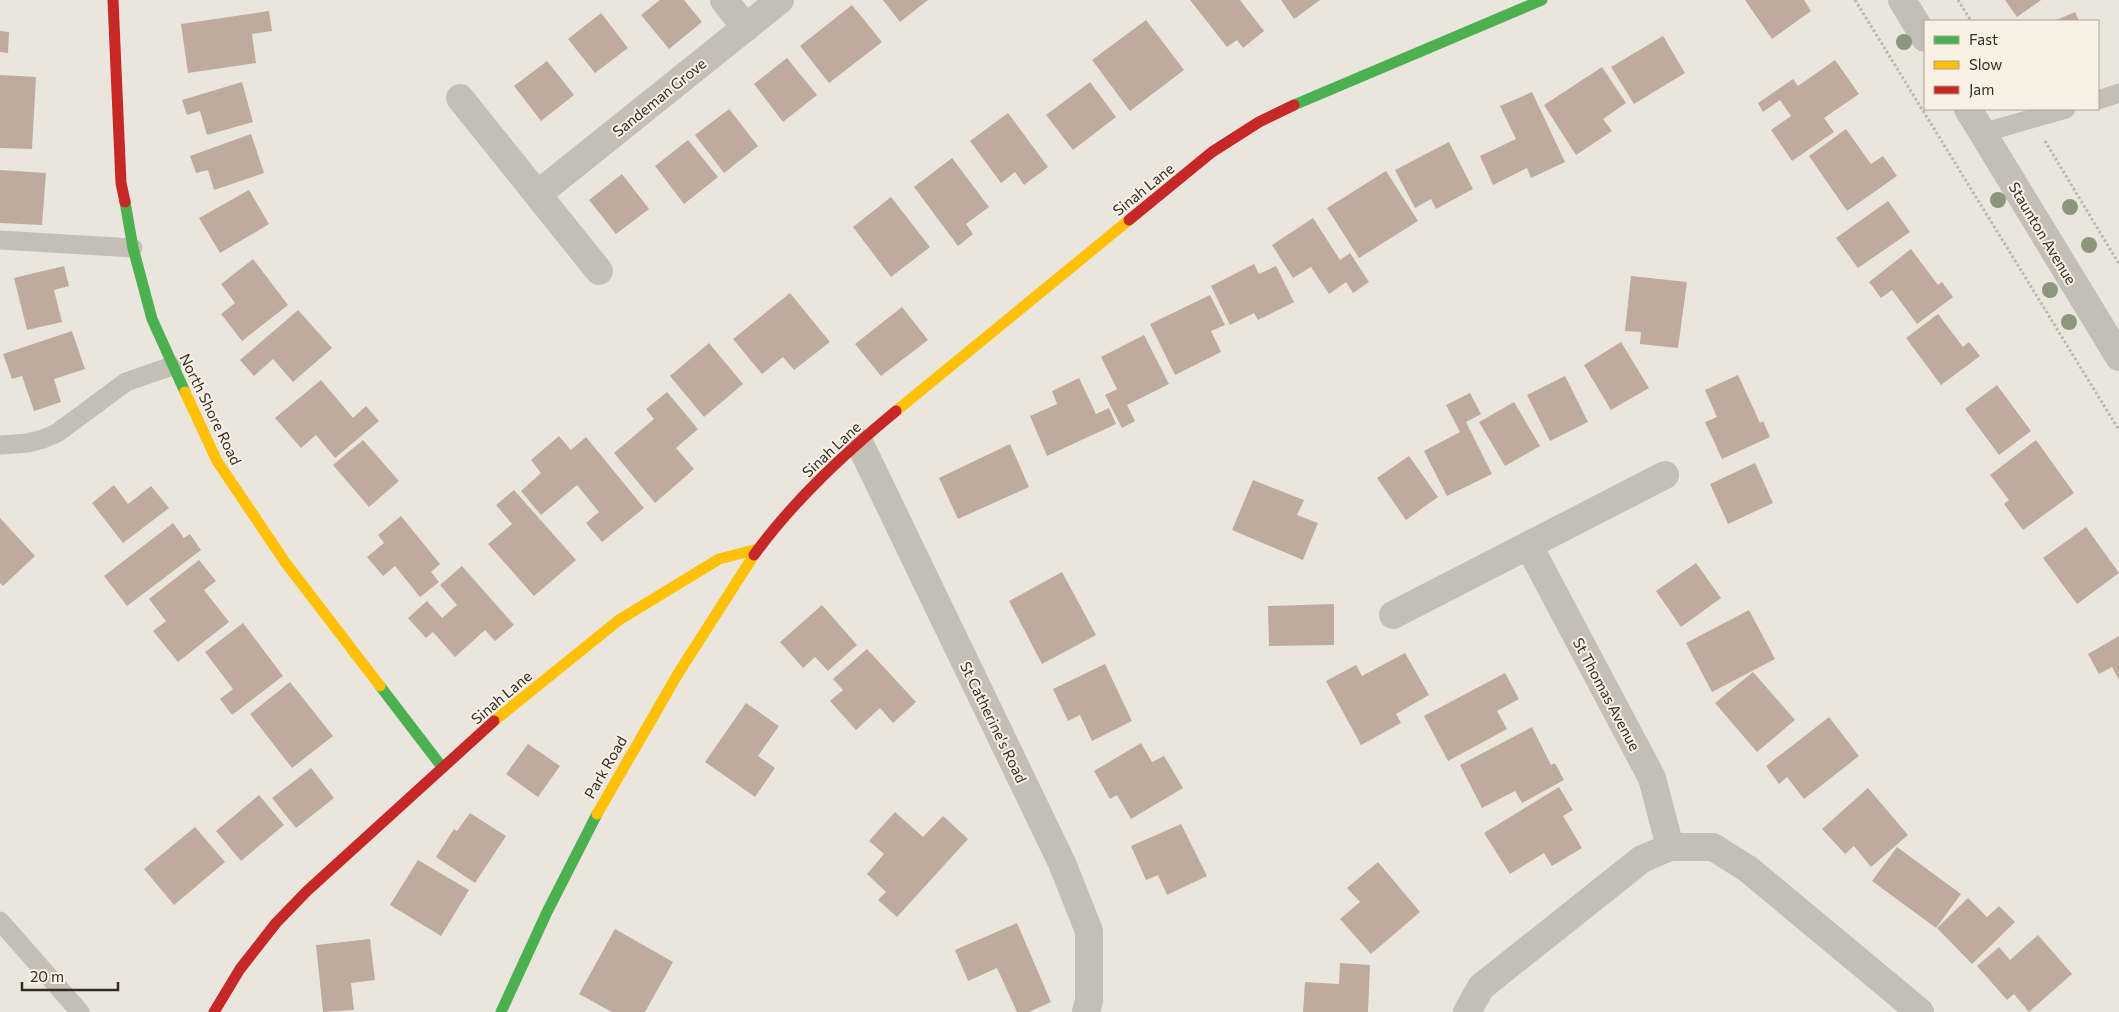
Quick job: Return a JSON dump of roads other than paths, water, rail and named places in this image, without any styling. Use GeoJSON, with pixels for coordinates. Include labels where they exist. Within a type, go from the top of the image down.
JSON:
{"type":"FeatureCollection","features":[{"type":"Feature","properties":{"kind":"street","name":"North Shore Road"},"geometry":{"type":"LineString","coordinates":[[113,0],[121,183],[133,248],[152,319],[172,366],[217,461],[285,562],[442,768]]}},
{"type":"Feature","properties":{"kind":"street"},"geometry":{"type":"LineString","coordinates":[[724,0],[746,28]]}},
{"type":"Feature","properties":{"kind":"street","name":"Sandeman Grove"},"geometry":{"type":"LineString","coordinates":[[538,194],[780,0]]}},
{"type":"Feature","properties":{"kind":"street","name":"Sinah Lane"},"geometry":{"type":"LineString","coordinates":[[214,1012],[240,969],[276,923],[307,891],[516,702],[619,620],[719,559],[758,549],[810,488],[859,442],[1220,147],[1259,122],[1512,5],[1542,0]]}},
{"type":"Feature","properties":{"kind":"street"},"geometry":{"type":"LineString","coordinates":[[1902,0],[1924,36]]}},
{"type":"Feature","properties":{"kind":"street"},"geometry":{"type":"LineString","coordinates":[[460,98],[599,271]]}},
{"type":"Feature","properties":{"kind":"street","name":"Staunton Avenue"},"geometry":{"type":"LineString","coordinates":[[1969,110],[2119,357]]}},
{"type":"Feature","properties":{"kind":"street","name":"St Catherine's Road"},"geometry":{"type":"LineString","coordinates":[[859,442],[1069,880],[1089,930],[1089,1001],[1086,1012]]}},
{"type":"Feature","properties":{"kind":"street"},"geometry":{"type":"LineString","coordinates":[[1393,615],[1665,475]]}},
{"type":"Feature","properties":{"kind":"street","name":"St Thomas Avenue"},"geometry":{"type":"LineString","coordinates":[[1529,546],[1652,778],[1670,847]]}},
{"type":"Feature","properties":{"kind":"street","name":"Park Road"},"geometry":{"type":"LineString","coordinates":[[501,1012],[540,925],[603,800],[664,693],[758,549]]}},
{"type":"Feature","properties":{"kind":"street"},"geometry":{"type":"LineString","coordinates":[[1467,1012],[1481,987],[1642,859],[1670,847],[1713,846],[1748,869],[1920,1012]]}},
{"type":"Feature","properties":{"kind":"lane"},"geometry":{"type":"LineString","coordinates":[[2099,100],[2119,93]]}},
{"type":"Feature","properties":{"kind":"lane"},"geometry":{"type":"LineString","coordinates":[[1982,133],[2062,110]]}},
{"type":"Feature","properties":{"kind":"lane"},"geometry":{"type":"LineString","coordinates":[[0,240],[133,248]]}},
{"type":"Feature","properties":{"kind":"lane"},"geometry":{"type":"LineString","coordinates":[[0,446],[28,443],[57,433],[126,382],[172,366]]}},
{"type":"Feature","properties":{"kind":"lane"},"geometry":{"type":"LineString","coordinates":[[0,922],[80,1012]]}}]}
